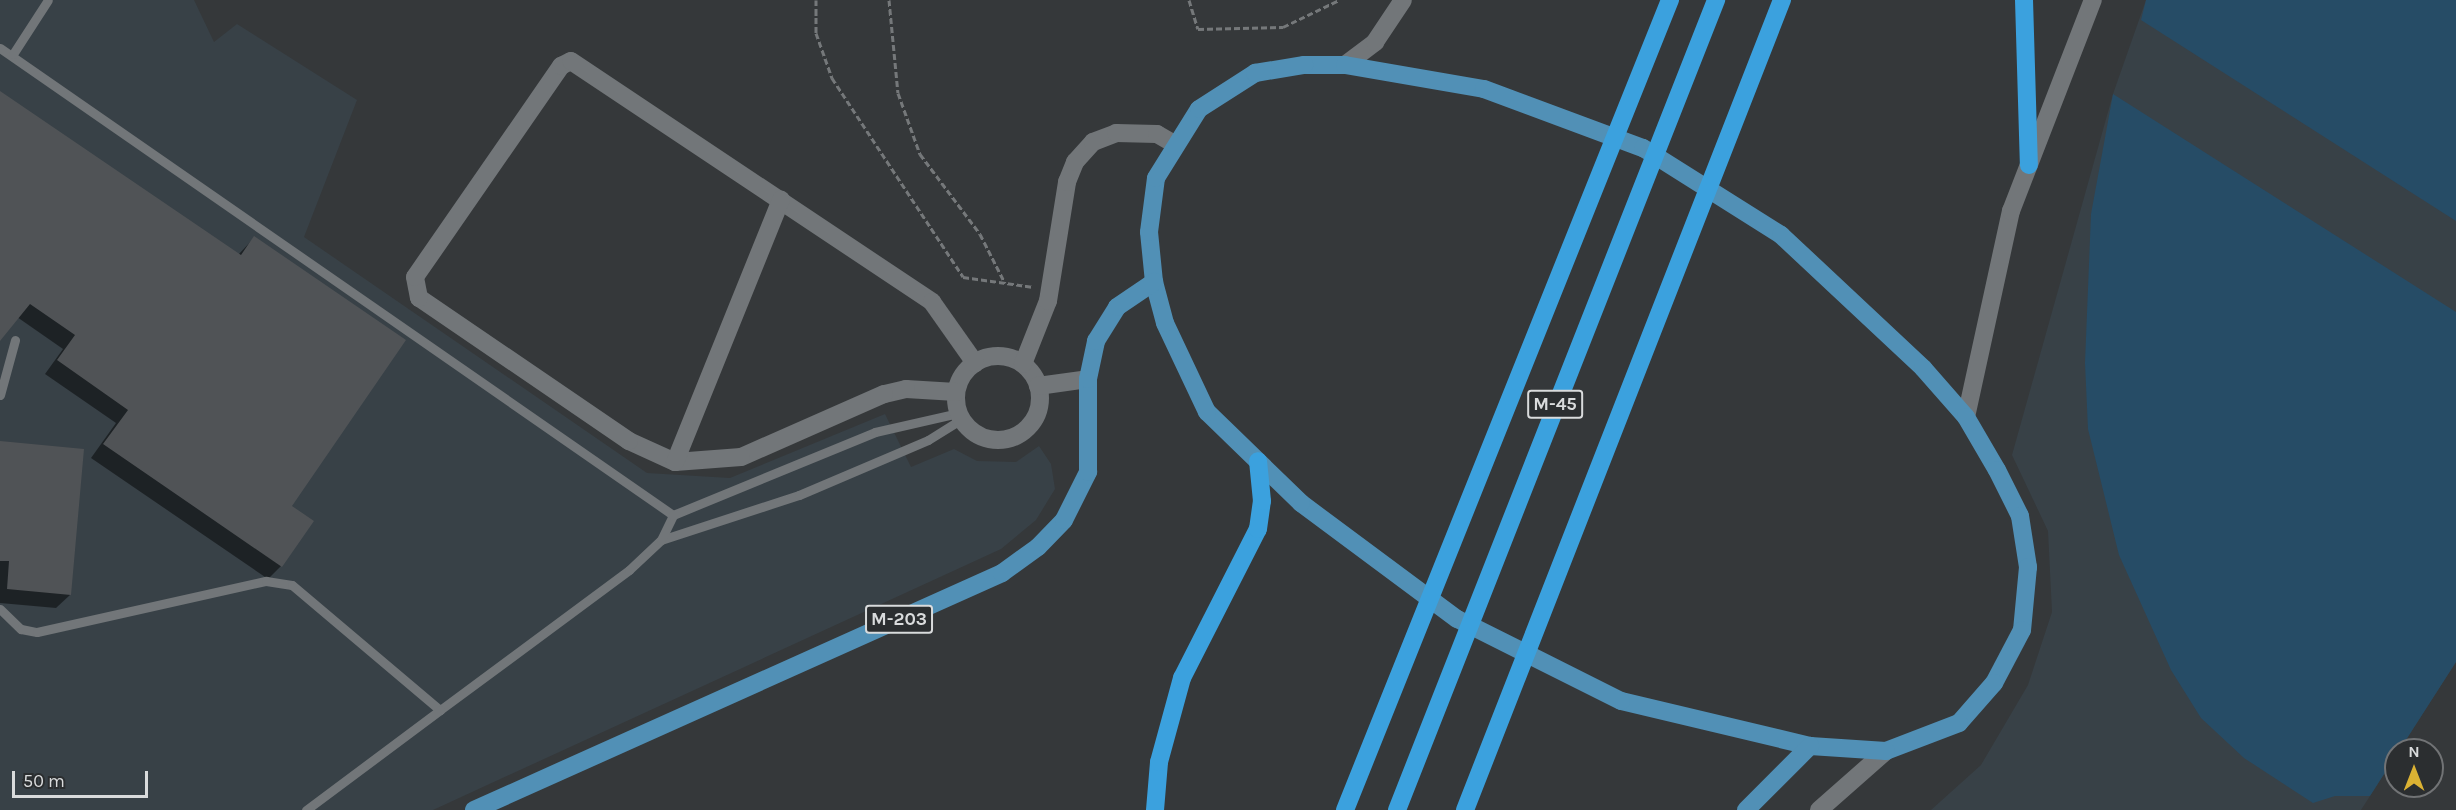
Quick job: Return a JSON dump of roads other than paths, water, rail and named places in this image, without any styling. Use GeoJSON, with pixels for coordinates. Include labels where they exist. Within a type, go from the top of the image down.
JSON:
{"type":"FeatureCollection","features":[{"type":"Feature","properties":{"kind":"highway"},"geometry":{"type":"LineString","coordinates":[[1345,810],[1670,0]]}},
{"type":"Feature","properties":{"kind":"highway","name":"M-45"},"geometry":{"type":"LineString","coordinates":[[1397,810],[1716,0]]}},
{"type":"Feature","properties":{"kind":"highway"},"geometry":{"type":"LineString","coordinates":[[1468,805],[1782,0]]}},
{"type":"Feature","properties":{"kind":"highway"},"geometry":{"type":"LineString","coordinates":[[2024,0],[2029,165]]}},
{"type":"Feature","properties":{"kind":"highway"},"geometry":{"type":"LineString","coordinates":[[1155,810],[1160,762],[1182,678],[1258,529],[1262,501],[1258,461]]}},
{"type":"Feature","properties":{"kind":"main road"},"geometry":{"type":"LineString","coordinates":[[1345,65],[1484,88],[1572,118],[1643,148],[1781,235],[1923,368],[1966,417],[2020,516],[2028,567],[2022,630],[1994,683],[1959,723],[1886,751],[1810,746],[1621,702],[1457,619],[1301,503],[1207,412],[1165,323],[1154,282],[1149,232],[1156,178],[1174,144],[1199,110],[1255,73],[1345,65]]}},
{"type":"Feature","properties":{"kind":"main road","name":"M-203"},"geometry":{"type":"LineString","coordinates":[[474,810],[1020,560],[1064,520],[1079,496],[1091,446],[1088,379],[1106,321],[1136,291],[1154,282]]}},
{"type":"Feature","properties":{"kind":"main road"},"geometry":{"type":"LineString","coordinates":[[1746,810],[1810,746]]}},
{"type":"Feature","properties":{"kind":"street"},"geometry":{"type":"LineString","coordinates":[[1345,65],[1375,42],[1403,0]]}},
{"type":"Feature","properties":{"kind":"street"},"geometry":{"type":"LineString","coordinates":[[1966,417],[2011,211],[2093,0]]}},
{"type":"Feature","properties":{"kind":"street"},"geometry":{"type":"LineString","coordinates":[[956,392],[906,389],[884,394],[741,457],[675,462],[629,441],[419,298],[416,277],[561,66],[571,61],[932,302],[975,363]]}},
{"type":"Feature","properties":{"kind":"street"},"geometry":{"type":"LineString","coordinates":[[1023,364],[1050,290],[1075,162],[1093,142],[1116,133],[1157,134],[1174,144]]}},
{"type":"Feature","properties":{"kind":"street"},"geometry":{"type":"LineString","coordinates":[[675,462],[781,201]]}},
{"type":"Feature","properties":{"kind":"street"},"geometry":{"type":"LineString","coordinates":[[999,357],[1023,364],[1038,386],[1039,406],[1031,425],[1008,439],[981,437],[960,416],[956,392],[975,363],[999,357]]}},
{"type":"Feature","properties":{"kind":"street"},"geometry":{"type":"LineString","coordinates":[[1038,386],[1088,379]]}},
{"type":"Feature","properties":{"kind":"street"},"geometry":{"type":"LineString","coordinates":[[1819,810],[1886,751]]}},
{"type":"Feature","properties":{"kind":"lane"},"geometry":{"type":"LineString","coordinates":[[13,54],[48,0]]}},
{"type":"Feature","properties":{"kind":"lane"},"geometry":{"type":"LineString","coordinates":[[0,48],[13,54],[673,515]]}},
{"type":"Feature","properties":{"kind":"lane"},"geometry":{"type":"LineString","coordinates":[[0,395],[15,340]]}},
{"type":"Feature","properties":{"kind":"lane"},"geometry":{"type":"LineString","coordinates":[[661,540],[673,515],[875,432],[960,416]]}},
{"type":"Feature","properties":{"kind":"lane"},"geometry":{"type":"LineString","coordinates":[[306,810],[661,540],[800,495],[928,440],[960,416]]}},
{"type":"Feature","properties":{"kind":"lane"},"geometry":{"type":"LineString","coordinates":[[0,609],[21,628],[37,632],[266,581],[292,585],[440,710]]}}]}
